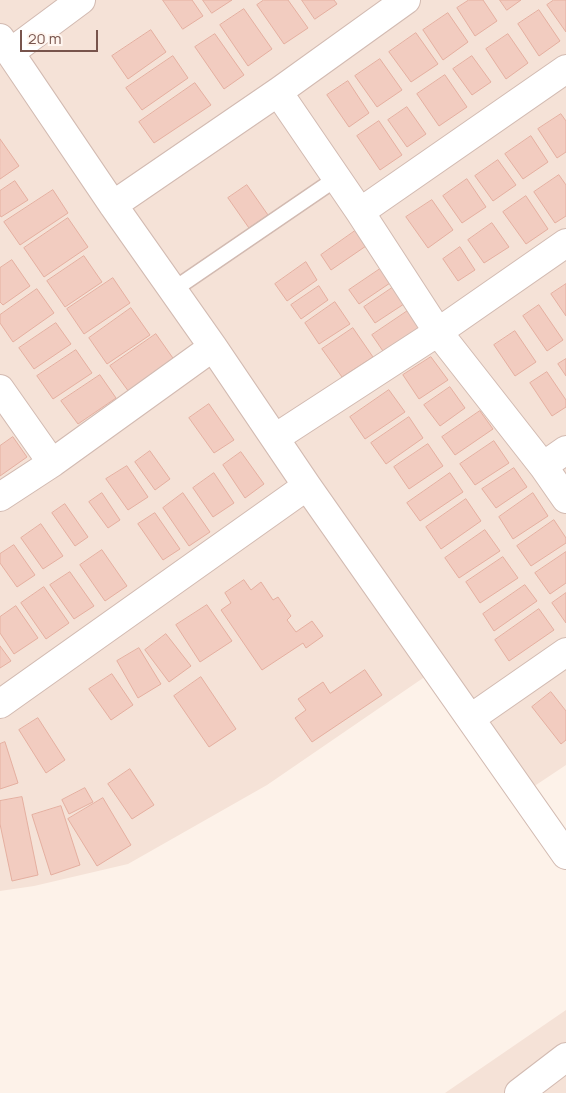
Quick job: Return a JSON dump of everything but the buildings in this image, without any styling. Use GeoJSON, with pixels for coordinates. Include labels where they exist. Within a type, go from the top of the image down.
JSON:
{"type":"FeatureCollection","features":[{"type":"Feature","properties":{"kind":"street"},"geometry":{"type":"LineString","coordinates":[[81,0],[5,45],[307,486],[566,855]]}},
{"type":"Feature","properties":{"kind":"street"},"geometry":{"type":"LineString","coordinates":[[113,205],[278,92],[406,0]]}},
{"type":"Feature","properties":{"kind":"street"},"geometry":{"type":"LineString","coordinates":[[360,212],[566,69]]}},
{"type":"Feature","properties":{"kind":"street"},"geometry":{"type":"LineString","coordinates":[[278,92],[360,212],[438,332],[566,499]]}},
{"type":"Feature","properties":{"kind":"street"},"geometry":{"type":"LineString","coordinates":[[275,438],[438,332],[566,243]]}},
{"type":"Feature","properties":{"kind":"street"},"geometry":{"type":"LineString","coordinates":[[0,497],[52,463],[213,347]]}},
{"type":"Feature","properties":{"kind":"street"},"geometry":{"type":"LineString","coordinates":[[0,389],[52,463]]}},
{"type":"Feature","properties":{"kind":"street"},"geometry":{"type":"LineString","coordinates":[[542,466],[566,450]]}},
{"type":"Feature","properties":{"kind":"street"},"geometry":{"type":"LineString","coordinates":[[0,704],[307,486]]}},
{"type":"Feature","properties":{"kind":"street"},"geometry":{"type":"LineString","coordinates":[[471,718],[566,652]]}},
{"type":"Feature","properties":{"kind":"street"},"geometry":{"type":"LineString","coordinates":[[519,1093],[566,1057]]}},
{"type":"Feature","properties":{"kind":"lane"},"geometry":{"type":"LineString","coordinates":[[173,290],[337,178]]}},
{"type":"Feature","properties":{"kind":"shaded area"},"geometry":{"type":"Polygon","coordinates":[[[0,0],[566,0],[566,765],[533,787],[445,663],[267,785],[128,864],[34,886],[0,891],[0,0]]]}},
{"type":"Feature","properties":{"kind":"shaded area"},"geometry":{"type":"Polygon","coordinates":[[[566,1010],[566,1093],[445,1093],[566,1010]]]}}]}
